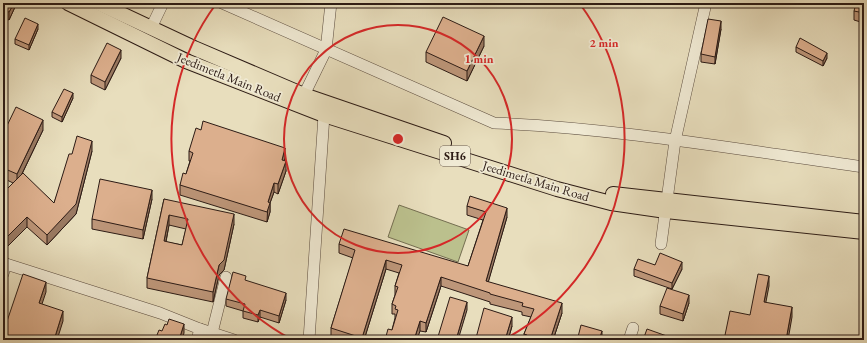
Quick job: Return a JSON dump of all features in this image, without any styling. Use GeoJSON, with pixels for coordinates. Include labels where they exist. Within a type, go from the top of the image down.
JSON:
{"type":"FeatureCollection","features":[{"type":"Feature","properties":{"kind":"main road","name":"Jeedimetla Main Road"},"geometry":{"type":"LineString","coordinates":[[68,3],[186,61],[324,115],[582,196],[611,203],[864,222]]}},
{"type":"Feature","properties":{"kind":"main road","name":"Jeedimetla Main Road"},"geometry":{"type":"LineString","coordinates":[[98,3],[194,48],[304,95],[574,186],[666,206],[864,232]]}},
{"type":"Feature","properties":{"kind":"street"},"geometry":{"type":"LineString","coordinates":[[151,28],[163,3]]}},
{"type":"Feature","properties":{"kind":"street"},"geometry":{"type":"LineString","coordinates":[[222,3],[494,123],[543,125],[676,140],[864,167]]}},
{"type":"Feature","properties":{"kind":"street"},"geometry":{"type":"LineString","coordinates":[[304,95],[326,50],[331,3]]}},
{"type":"Feature","properties":{"kind":"street"},"geometry":{"type":"LineString","coordinates":[[661,244],[676,140],[706,3]]}},
{"type":"Feature","properties":{"kind":"street"},"geometry":{"type":"LineString","coordinates":[[309,340],[324,115]]}},
{"type":"Feature","properties":{"kind":"street"},"geometry":{"type":"LineString","coordinates":[[4,267],[160,313],[198,335],[212,333],[234,340]]}},
{"type":"Feature","properties":{"kind":"street"},"geometry":{"type":"LineString","coordinates":[[212,333],[226,277]]}},
{"type":"Feature","properties":{"kind":"street"},"geometry":{"type":"LineString","coordinates":[[629,340],[632,328]]}},
{"type":"Feature","properties":{"kind":"green space"},"geometry":{"type":"Polygon","coordinates":[[[399,205],[469,230],[458,262],[388,237],[399,205]]]}},
{"type":"Feature","properties":{"kind":"building"},"geometry":{"type":"Polygon","coordinates":[[[3,3],[14,3],[9,12],[3,10],[3,3]]]}},
{"type":"Feature","properties":{"kind":"building"},"geometry":{"type":"Polygon","coordinates":[[[856,3],[864,3],[864,13],[854,11],[856,3]]]}},
{"type":"Feature","properties":{"kind":"building"},"geometry":{"type":"Polygon","coordinates":[[[443,17],[484,36],[467,71],[426,52],[443,17]]]}},
{"type":"Feature","properties":{"kind":"building"},"geometry":{"type":"Polygon","coordinates":[[[25,18],[38,24],[29,45],[15,39],[25,18]]]}},
{"type":"Feature","properties":{"kind":"building"},"geometry":{"type":"Polygon","coordinates":[[[708,19],[721,21],[715,57],[701,54],[708,19]]]}},
{"type":"Feature","properties":{"kind":"building"},"geometry":{"type":"Polygon","coordinates":[[[3,24],[7,26],[3,33],[3,24]]]}},
{"type":"Feature","properties":{"kind":"building"},"geometry":{"type":"Polygon","coordinates":[[[800,38],[827,53],[823,61],[796,47],[800,38]]]}},
{"type":"Feature","properties":{"kind":"building"},"geometry":{"type":"Polygon","coordinates":[[[107,43],[121,50],[105,82],[91,75],[107,43]]]}},
{"type":"Feature","properties":{"kind":"building"},"geometry":{"type":"Polygon","coordinates":[[[64,89],[73,93],[62,117],[52,112],[64,89]]]}},
{"type":"Feature","properties":{"kind":"building"},"geometry":{"type":"Polygon","coordinates":[[[16,107],[43,120],[17,174],[3,168],[3,134],[16,107]]]}},
{"type":"Feature","properties":{"kind":"building"},"geometry":{"type":"Polygon","coordinates":[[[203,121],[285,148],[282,160],[286,161],[278,184],[274,183],[268,202],[270,203],[267,212],[180,185],[183,173],[186,174],[193,153],[189,151],[196,128],[201,130],[203,121]]]}},
{"type":"Feature","properties":{"kind":"building"},"geometry":{"type":"Polygon","coordinates":[[[77,136],[92,141],[76,204],[47,235],[27,217],[7,237],[3,233],[3,193],[23,173],[54,203],[69,154],[72,154],[77,136]]]}},
{"type":"Feature","properties":{"kind":"building"},"geometry":{"type":"Polygon","coordinates":[[[100,179],[152,190],[143,230],[92,219],[100,179]]]}},
{"type":"Feature","properties":{"kind":"building"},"geometry":{"type":"Polygon","coordinates":[[[470,196],[507,208],[486,281],[562,303],[550,340],[526,340],[527,335],[524,334],[534,309],[522,306],[523,303],[490,294],[441,277],[426,323],[420,321],[414,340],[385,340],[388,329],[392,330],[398,310],[395,309],[396,306],[392,304],[398,287],[395,286],[402,265],[386,260],[362,338],[331,328],[355,250],[339,244],[344,229],[468,266],[486,212],[467,206],[470,196]]]}},
{"type":"Feature","properties":{"kind":"building"},"geometry":{"type":"Polygon","coordinates":[[[164,199],[234,214],[224,260],[219,265],[213,292],[147,278],[164,199]],[[169,215],[164,241],[182,245],[188,219],[169,215]]]}},
{"type":"Feature","properties":{"kind":"building"},"geometry":{"type":"Polygon","coordinates":[[[660,253],[682,262],[672,283],[634,269],[638,259],[655,265],[660,253]]]}},
{"type":"Feature","properties":{"kind":"building"},"geometry":{"type":"Polygon","coordinates":[[[233,272],[246,276],[245,280],[286,293],[279,316],[260,310],[258,315],[243,311],[245,304],[226,299],[233,272]]]}},
{"type":"Feature","properties":{"kind":"building"},"geometry":{"type":"Polygon","coordinates":[[[23,274],[46,282],[39,303],[63,311],[54,340],[3,340],[3,333],[23,274]]]}},
{"type":"Feature","properties":{"kind":"building"},"geometry":{"type":"Polygon","coordinates":[[[758,274],[769,276],[764,302],[792,307],[786,340],[724,340],[730,311],[750,315],[758,274]]]}},
{"type":"Feature","properties":{"kind":"building"},"geometry":{"type":"Polygon","coordinates":[[[667,288],[689,295],[683,314],[660,306],[667,288]]]}},
{"type":"Feature","properties":{"kind":"building"},"geometry":{"type":"Polygon","coordinates":[[[450,297],[467,302],[456,340],[437,340],[450,297]]]}},
{"type":"Feature","properties":{"kind":"building"},"geometry":{"type":"Polygon","coordinates":[[[484,308],[512,317],[505,340],[483,340],[476,338],[484,308]]]}},
{"type":"Feature","properties":{"kind":"building"},"geometry":{"type":"Polygon","coordinates":[[[169,319],[184,324],[179,340],[155,340],[159,330],[162,331],[165,324],[167,325],[169,319]]]}},
{"type":"Feature","properties":{"kind":"building"},"geometry":{"type":"Polygon","coordinates":[[[581,325],[602,331],[599,340],[587,340],[578,337],[581,325]]]}},
{"type":"Feature","properties":{"kind":"building"},"geometry":{"type":"Polygon","coordinates":[[[647,329],[678,340],[643,340],[647,329]]]}},
{"type":"Feature","properties":{"kind":"building"},"geometry":{"type":"Polygon","coordinates":[[[824,337],[864,340],[824,340],[824,337]]]}}]}
